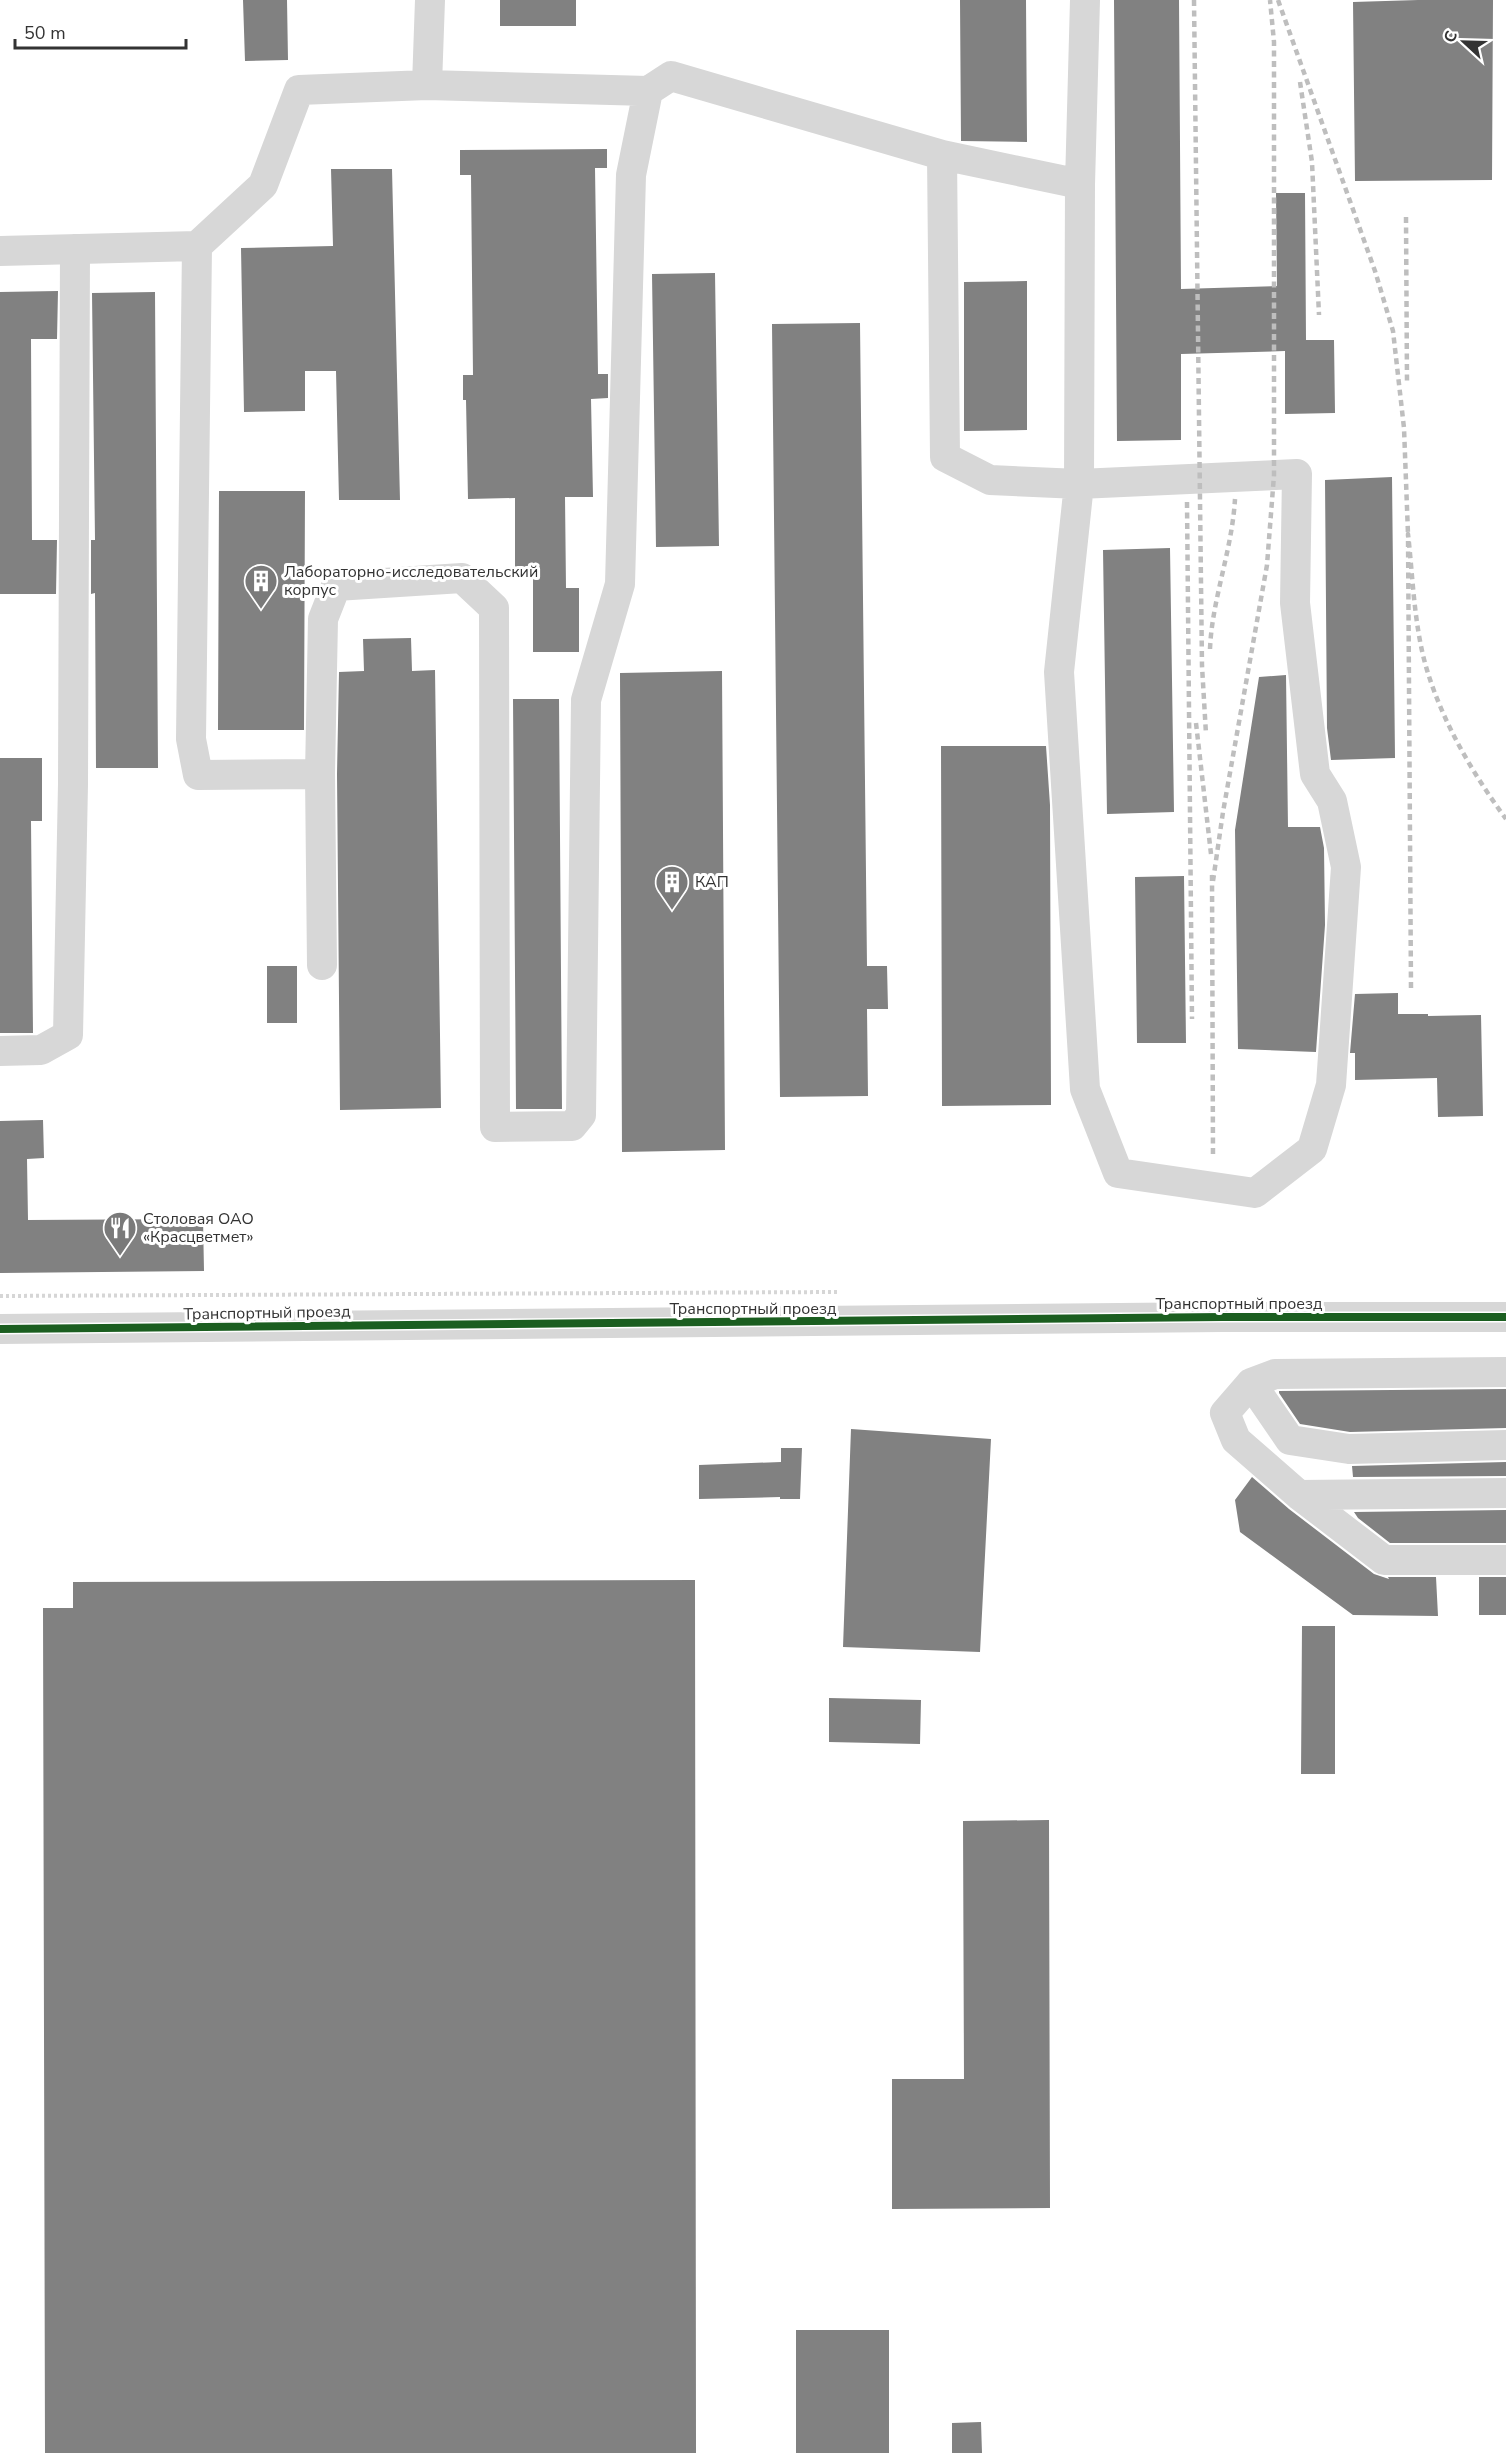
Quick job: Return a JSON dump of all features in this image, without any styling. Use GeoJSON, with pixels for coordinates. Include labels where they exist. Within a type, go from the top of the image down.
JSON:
{"type":"FeatureCollection","features":[{"type":"Feature","properties":{"kind":"street"},"geometry":{"type":"LineString","coordinates":[[427,85],[430,0]]}},
{"type":"Feature","properties":{"kind":"street"},"geometry":{"type":"LineString","coordinates":[[942,155],[945,456],[990,480],[1079,484],[1297,474],[1295,603],[1315,774],[1332,801],[1346,867],[1331,1084],[1311,1149],[1255,1193],[1118,1173],[1085,1089],[1059,672],[1079,484],[1080,184],[1084,0]]}},
{"type":"Feature","properties":{"kind":"street"},"geometry":{"type":"LineString","coordinates":[[0,251],[197,246],[262,185],[299,90],[427,85],[648,91],[671,76],[942,155],[1080,184]]}},
{"type":"Feature","properties":{"kind":"street"},"geometry":{"type":"LineString","coordinates":[[322,966],[320,774],[323,619],[336,586],[462,578],[494,608],[495,1127],[572,1126],[580,1115],[586,699],[620,584],[631,175],[648,91]]}},
{"type":"Feature","properties":{"kind":"street"},"geometry":{"type":"LineString","coordinates":[[197,246],[190,739],[198,775],[320,774]]}},
{"type":"Feature","properties":{"kind":"street"},"geometry":{"type":"LineString","coordinates":[[0,1051],[41,1050],[68,1035],[73,784],[75,249]]}},
{"type":"Feature","properties":{"kind":"street","name":"Транспортный проезд"},"geometry":{"type":"LineString","coordinates":[[0,1329],[1222,1317],[1506,1317]]}},
{"type":"Feature","properties":{"kind":"street"},"geometry":{"type":"LineString","coordinates":[[1506,1372],[1275,1374],[1251,1383],[1225,1413],[1236,1440],[1299,1494],[1384,1560],[1506,1560]]}},
{"type":"Feature","properties":{"kind":"street"},"geometry":{"type":"LineString","coordinates":[[1251,1383],[1290,1440],[1349,1449],[1506,1445]]}},
{"type":"Feature","properties":{"kind":"street"},"geometry":{"type":"LineString","coordinates":[[1299,1494],[1506,1493]]}},
{"type":"Feature","properties":{"kind":"path"},"geometry":{"type":"LineString","coordinates":[[0,1296],[846,1292]]}},
{"type":"Feature","properties":{"kind":"building"},"geometry":{"type":"Polygon","coordinates":[[[243,0],[287,0],[288,60],[245,61],[243,0]]]}},
{"type":"Feature","properties":{"kind":"building"},"geometry":{"type":"Polygon","coordinates":[[[500,0],[576,0],[576,26],[500,26],[500,0]]]}},
{"type":"Feature","properties":{"kind":"building"},"geometry":{"type":"Polygon","coordinates":[[[960,0],[1026,0],[1027,142],[961,141],[960,0]]]}},
{"type":"Feature","properties":{"kind":"building"},"geometry":{"type":"Polygon","coordinates":[[[1114,0],[1179,0],[1181,289],[1277,286],[1276,193],[1305,193],[1306,340],[1334,340],[1335,413],[1285,414],[1285,351],[1181,354],[1181,440],[1117,441],[1114,0]]]}},
{"type":"Feature","properties":{"kind":"building"},"geometry":{"type":"Polygon","coordinates":[[[1493,0],[1492,180],[1355,181],[1353,2],[1493,0]]]}},
{"type":"Feature","properties":{"kind":"building"},"geometry":{"type":"Polygon","coordinates":[[[607,149],[607,168],[595,168],[598,374],[608,374],[608,398],[591,399],[593,497],[565,497],[566,588],[579,588],[579,652],[533,652],[533,578],[515,578],[515,498],[468,499],[466,400],[463,400],[463,375],[473,375],[471,175],[460,175],[460,150],[607,149]]]}},
{"type":"Feature","properties":{"kind":"building"},"geometry":{"type":"Polygon","coordinates":[[[331,169],[392,169],[400,500],[339,500],[336,371],[305,371],[305,411],[244,412],[241,248],[333,246],[331,169]]]}},
{"type":"Feature","properties":{"kind":"building"},"geometry":{"type":"Polygon","coordinates":[[[715,273],[719,546],[656,547],[652,274],[715,273]]]}},
{"type":"Feature","properties":{"kind":"building"},"geometry":{"type":"Polygon","coordinates":[[[1027,281],[1027,430],[964,431],[964,282],[1027,281]]]}},
{"type":"Feature","properties":{"kind":"building"},"geometry":{"type":"Polygon","coordinates":[[[58,291],[57,339],[31,339],[32,540],[57,540],[56,594],[0,594],[0,292],[58,291]]]}},
{"type":"Feature","properties":{"kind":"building"},"geometry":{"type":"Polygon","coordinates":[[[155,292],[158,768],[96,768],[95,593],[91,594],[91,540],[95,540],[92,293],[155,292]]]}},
{"type":"Feature","properties":{"kind":"building"},"geometry":{"type":"Polygon","coordinates":[[[860,323],[867,966],[887,966],[888,1009],[867,1009],[868,1096],[780,1097],[772,324],[860,323]]]}},
{"type":"Feature","properties":{"kind":"building"},"geometry":{"type":"Polygon","coordinates":[[[1392,477],[1395,758],[1331,760],[1327,728],[1325,480],[1392,477]]]}},
{"type":"Feature","properties":{"kind":"building","name":"Лабораторно-исследовательский корпус"},"geometry":{"type":"Polygon","coordinates":[[[219,491],[305,491],[304,730],[218,730],[219,491]]]}},
{"type":"Feature","properties":{"kind":"building"},"geometry":{"type":"Polygon","coordinates":[[[1170,548],[1174,812],[1107,814],[1103,550],[1170,548]]]}},
{"type":"Feature","properties":{"kind":"building"},"geometry":{"type":"Polygon","coordinates":[[[411,638],[412,671],[435,670],[441,1108],[340,1110],[337,774],[339,672],[364,671],[363,639],[411,638]]]}},
{"type":"Feature","properties":{"kind":"building","name":"КАП"},"geometry":{"type":"Polygon","coordinates":[[[722,671],[725,1150],[622,1152],[620,673],[722,671]]]}},
{"type":"Feature","properties":{"kind":"building"},"geometry":{"type":"Polygon","coordinates":[[[1286,675],[1288,827],[1320,827],[1324,848],[1325,925],[1316,1052],[1238,1049],[1235,830],[1259,677],[1286,675]]]}},
{"type":"Feature","properties":{"kind":"building"},"geometry":{"type":"Polygon","coordinates":[[[513,699],[559,699],[562,1109],[516,1109],[513,699]]]}},
{"type":"Feature","properties":{"kind":"building"},"geometry":{"type":"Polygon","coordinates":[[[941,746],[1046,746],[1050,805],[1051,1105],[942,1106],[941,746]]]}},
{"type":"Feature","properties":{"kind":"building"},"geometry":{"type":"Polygon","coordinates":[[[0,758],[42,758],[42,821],[31,821],[33,1033],[0,1033],[0,758]]]}},
{"type":"Feature","properties":{"kind":"building"},"geometry":{"type":"Polygon","coordinates":[[[1184,876],[1186,1043],[1137,1043],[1135,877],[1184,876]]]}},
{"type":"Feature","properties":{"kind":"building"},"geometry":{"type":"Polygon","coordinates":[[[267,966],[297,966],[297,1023],[267,1023],[267,966]]]}},
{"type":"Feature","properties":{"kind":"building"},"geometry":{"type":"Polygon","coordinates":[[[1398,993],[1398,1014],[1481,1015],[1483,1116],[1438,1117],[1437,1078],[1355,1080],[1355,1053],[1350,1053],[1355,994],[1398,993]]]}},
{"type":"Feature","properties":{"kind":"building"},"geometry":{"type":"Polygon","coordinates":[[[43,1120],[44,1158],[27,1159],[28,1220],[203,1219],[204,1271],[0,1273],[0,1121],[43,1120]]]}},
{"type":"Feature","properties":{"kind":"building"},"geometry":{"type":"Polygon","coordinates":[[[1506,1389],[1506,1428],[1350,1432],[1300,1424],[1279,1393],[1279,1391],[1506,1389]]]}},
{"type":"Feature","properties":{"kind":"building"},"geometry":{"type":"Polygon","coordinates":[[[851,1429],[991,1439],[980,1652],[843,1647],[851,1429]]]}},
{"type":"Feature","properties":{"kind":"building"},"geometry":{"type":"Polygon","coordinates":[[[781,1448],[802,1448],[800,1499],[780,1499],[780,1497],[699,1499],[699,1465],[781,1462],[781,1448]]]}},
{"type":"Feature","properties":{"kind":"building"},"geometry":{"type":"Polygon","coordinates":[[[1506,1462],[1506,1476],[1353,1477],[1352,1466],[1506,1462]]]}},
{"type":"Feature","properties":{"kind":"building"},"geometry":{"type":"Polygon","coordinates":[[[1252,1477],[1289,1509],[1374,1574],[1389,1579],[1388,1577],[1436,1577],[1438,1616],[1353,1615],[1240,1532],[1235,1500],[1252,1477]]]}},
{"type":"Feature","properties":{"kind":"building"},"geometry":{"type":"Polygon","coordinates":[[[1506,1510],[1506,1543],[1390,1543],[1358,1518],[1354,1512],[1506,1510]]]}},
{"type":"Feature","properties":{"kind":"building"},"geometry":{"type":"Polygon","coordinates":[[[1479,1577],[1506,1577],[1506,1615],[1479,1615],[1479,1577]]]}},
{"type":"Feature","properties":{"kind":"building"},"geometry":{"type":"Polygon","coordinates":[[[695,1580],[696,2453],[45,2453],[43,1608],[73,1608],[73,1582],[695,1580]]]}},
{"type":"Feature","properties":{"kind":"building"},"geometry":{"type":"Polygon","coordinates":[[[1302,1626],[1335,1626],[1335,1774],[1301,1774],[1302,1626]]]}},
{"type":"Feature","properties":{"kind":"building"},"geometry":{"type":"Polygon","coordinates":[[[829,1698],[921,1700],[920,1744],[829,1742],[829,1698]]]}},
{"type":"Feature","properties":{"kind":"building"},"geometry":{"type":"Polygon","coordinates":[[[1049,1820],[1050,2208],[892,2209],[892,2079],[964,2079],[963,1821],[1049,1820]]]}},
{"type":"Feature","properties":{"kind":"building"},"geometry":{"type":"Polygon","coordinates":[[[796,2330],[889,2330],[889,2453],[796,2453],[796,2330]]]}},
{"type":"Feature","properties":{"kind":"building"},"geometry":{"type":"Polygon","coordinates":[[[981,2422],[982,2453],[952,2453],[952,2423],[981,2422]]]}},
{"type":"Feature","properties":{"kind":"railway"},"geometry":{"type":"LineString","coordinates":[[1194,0],[1202,666],[1206,734]]}},
{"type":"Feature","properties":{"kind":"railway"},"geometry":{"type":"LineString","coordinates":[[1213,881],[1267,565],[1274,475],[1274,42],[1270,0]]}},
{"type":"Feature","properties":{"kind":"railway"},"geometry":{"type":"LineString","coordinates":[[1278,0],[1375,271],[1393,331],[1404,428],[1408,534]]}},
{"type":"Feature","properties":{"kind":"railway"},"geometry":{"type":"LineString","coordinates":[[1300,82],[1312,162],[1319,315]]}},
{"type":"Feature","properties":{"kind":"railway"},"geometry":{"type":"LineString","coordinates":[[1406,217],[1407,382]]}},
{"type":"Feature","properties":{"kind":"railway"},"geometry":{"type":"LineString","coordinates":[[1210,649],[1214,612],[1230,537],[1235,499]]}},
{"type":"Feature","properties":{"kind":"railway"},"geometry":{"type":"LineString","coordinates":[[1187,502],[1192,1019]]}},
{"type":"Feature","properties":{"kind":"railway"},"geometry":{"type":"LineString","coordinates":[[1411,988],[1408,534],[1414,602],[1427,670],[1441,709],[1460,748],[1506,819]]}},
{"type":"Feature","properties":{"kind":"railway"},"geometry":{"type":"LineString","coordinates":[[1196,723],[1211,854]]}},
{"type":"Feature","properties":{"kind":"railway"},"geometry":{"type":"LineString","coordinates":[[1212,875],[1213,1157]]}},
{"type":"Feature","properties":{"kind":"cycle path"},"geometry":{"type":"LineString","coordinates":[[0,1329],[1222,1317],[1506,1317]]}},
{"type":"Feature","properties":{"kind":"place","name":"Лабораторно-исследовательский корпус"},"geometry":{"type":"Point","coordinates":[261,610]}},
{"type":"Feature","properties":{"kind":"place","name":"КАП"},"geometry":{"type":"Point","coordinates":[672,911]}},
{"type":"Feature","properties":{"kind":"place","name":"Столовая ОАО «Красцветмет»"},"geometry":{"type":"Point","coordinates":[120,1257]}}]}
